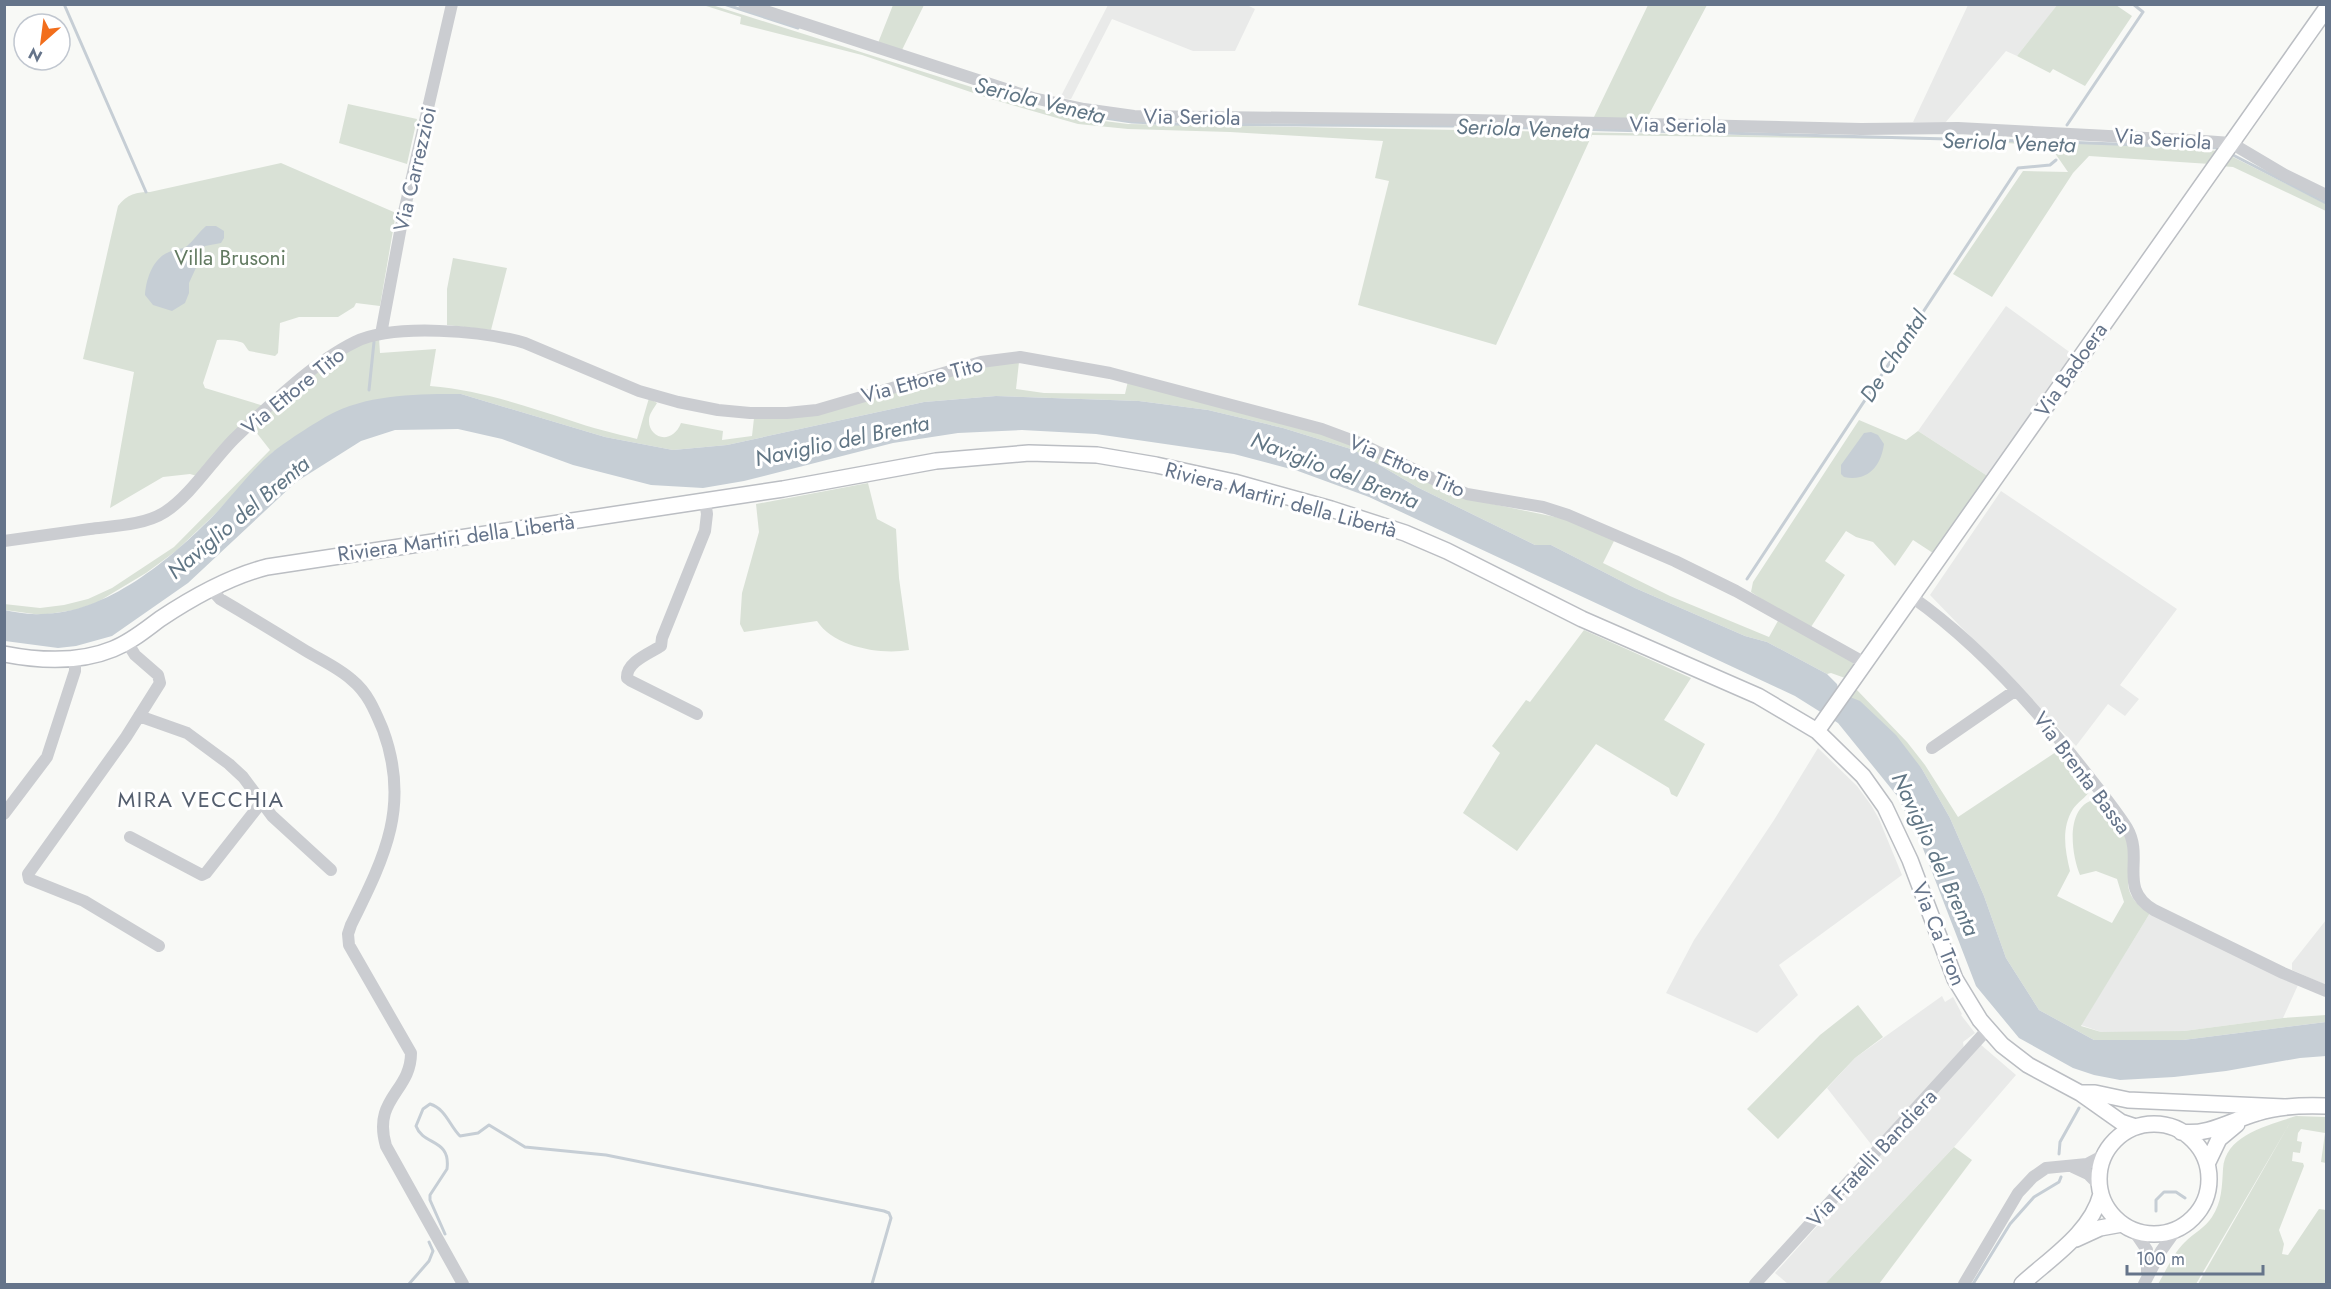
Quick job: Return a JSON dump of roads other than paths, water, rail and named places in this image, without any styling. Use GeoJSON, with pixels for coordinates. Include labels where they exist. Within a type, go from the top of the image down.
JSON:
{"type":"FeatureCollection","features":[{"type":"Feature","properties":{"kind":"main road","name":"Via Badoera"},"geometry":{"type":"LineString","coordinates":[[1817,731],[2326,9]]}},
{"type":"Feature","properties":{"kind":"main road","name":"Riviera Martiri della Libertà"},"geometry":{"type":"LineString","coordinates":[[4,654],[41,659],[75,659],[111,650],[211,589],[248,572],[286,563],[705,501],[936,461],[1029,453],[1097,455],[1187,471],[1331,509],[1381,525],[1425,542],[1582,619],[1758,696],[1817,731]]}},
{"type":"Feature","properties":{"kind":"main road","name":"Via Ca' Tron"},"geometry":{"type":"LineString","coordinates":[[1817,731],[1863,776],[1885,807],[1910,860],[1955,979],[1971,1008],[1988,1030],[2002,1045],[2028,1065],[2080,1093],[2121,1122],[2136,1127]]}},
{"type":"Feature","properties":{"kind":"main road"},"geometry":{"type":"LineString","coordinates":[[2080,1093],[2095,1093],[2128,1100],[2284,1107],[2326,1106]]}},
{"type":"Feature","properties":{"kind":"main road"},"geometry":{"type":"LineString","coordinates":[[2022,1284],[2071,1242],[2088,1222],[2096,1208],[2099,1173],[2107,1151],[2109,1127],[2097,1105]]}},
{"type":"Feature","properties":{"kind":"main road"},"geometry":{"type":"LineString","coordinates":[[2181,1132],[2200,1133],[2248,1116],[2284,1107]]}},
{"type":"Feature","properties":{"kind":"main road"},"geometry":{"type":"LineString","coordinates":[[2207,1164],[2219,1139],[2248,1116]]}},
{"type":"Feature","properties":{"kind":"main road"},"geometry":{"type":"LineString","coordinates":[[2071,1242],[2100,1228],[2128,1228],[2151,1234],[2176,1230],[2191,1220],[2202,1206],[2208,1188],[2207,1164],[2199,1147],[2181,1132],[2164,1125],[2136,1127],[2121,1135],[2107,1151]]}},
{"type":"Feature","properties":{"kind":"main road"},"geometry":{"type":"LineString","coordinates":[[2099,1189],[2108,1211],[2128,1228]]}},
{"type":"Feature","properties":{"kind":"street","name":"Via Carrezzioi"},"geometry":{"type":"LineString","coordinates":[[381,334],[403,216],[452,4]]}},
{"type":"Feature","properties":{"kind":"street","name":"Via Seriola"},"geometry":{"type":"LineString","coordinates":[[744,4],[1033,98],[1126,115],[1849,129],[1958,128],[2228,148],[2326,195]]}},
{"type":"Feature","properties":{"kind":"street","name":"Via Ettore Tito"},"geometry":{"type":"LineString","coordinates":[[4,541],[116,526],[164,513],[175,504],[234,439],[313,370],[356,341],[381,334],[451,331],[506,338],[525,343],[639,391],[718,410],[750,413],[817,410],[981,362],[1020,357],[1110,373],[1322,429],[1370,448],[1450,488],[1467,494],[1543,507],[1568,514],[1727,586],[1865,663]]}},
{"type":"Feature","properties":{"kind":"street"},"geometry":{"type":"LineString","coordinates":[[697,714],[627,678],[627,672],[631,666],[662,646],[662,638],[705,531],[707,519],[705,501]]}},
{"type":"Feature","properties":{"kind":"street"},"geometry":{"type":"LineString","coordinates":[[211,589],[220,599],[352,680],[373,705],[385,737],[392,767],[393,816],[381,864],[351,925],[348,934],[349,945],[411,1053],[406,1075],[384,1113],[383,1134],[386,1146],[463,1284]]}},
{"type":"Feature","properties":{"kind":"street","name":"Via Brenta Bassa"},"geometry":{"type":"LineString","coordinates":[[1912,597],[1940,618],[2016,690],[2056,733],[2127,829],[2134,848],[2134,886],[2141,901],[2154,910],[2272,968],[2326,991]]}},
{"type":"Feature","properties":{"kind":"street"},"geometry":{"type":"LineString","coordinates":[[127,642],[135,655],[161,678],[160,683],[28,874],[29,879],[84,901],[159,946]]}},
{"type":"Feature","properties":{"kind":"street"},"geometry":{"type":"LineString","coordinates":[[4,814],[47,757],[75,671],[75,659]]}},
{"type":"Feature","properties":{"kind":"street"},"geometry":{"type":"LineString","coordinates":[[1932,748],[2016,690]]}},
{"type":"Feature","properties":{"kind":"street"},"geometry":{"type":"LineString","coordinates":[[139,716],[187,733],[243,777],[272,816],[331,870]]}},
{"type":"Feature","properties":{"kind":"street"},"geometry":{"type":"LineString","coordinates":[[130,837],[202,875],[206,873],[261,803]]}},
{"type":"Feature","properties":{"kind":"street","name":"Via Fratelli Bandiera"},"geometry":{"type":"LineString","coordinates":[[1755,1284],[1988,1030]]}},
{"type":"Feature","properties":{"kind":"street"},"geometry":{"type":"LineString","coordinates":[[1964,1284],[2018,1193],[2027,1182],[2046,1168],[2087,1164],[2107,1151]]}},
{"type":"Feature","properties":{"kind":"street"},"geometry":{"type":"LineString","coordinates":[[2073,1167],[2088,1174],[2099,1189]]}},
{"type":"Feature","properties":{"kind":"street"},"geometry":{"type":"LineString","coordinates":[[2128,1228],[2145,1245],[2148,1255],[2144,1284]]}},
{"type":"Feature","properties":{"kind":"street"},"geometry":{"type":"LineString","coordinates":[[2144,1284],[2161,1251],[2176,1230]]}},
{"type":"Feature","properties":{"kind":"water"},"geometry":{"type":"Polygon","coordinates":[[[206,226],[216,226],[224,231],[224,238],[221,243],[205,246],[200,251],[200,259],[189,283],[189,293],[185,303],[172,311],[153,305],[145,295],[147,282],[155,264],[163,255],[187,246],[206,226]]]}},
{"type":"Feature","properties":{"kind":"water","name":"Naviglio del Brenta"},"geometry":{"type":"Polygon","coordinates":[[[461,394],[605,437],[673,450],[727,445],[924,402],[996,396],[1139,401],[1208,410],[1283,428],[1354,450],[1417,487],[1535,545],[1551,545],[1635,588],[1745,636],[1767,642],[1827,674],[1838,688],[1860,701],[1896,735],[1922,769],[1950,818],[1984,896],[2006,958],[2039,1010],[2094,1040],[2183,1040],[2326,1022],[2326,1056],[2300,1058],[2226,1071],[2120,1080],[2073,1068],[2019,1038],[1976,986],[1922,846],[1898,797],[1838,723],[1795,696],[1369,497],[1298,471],[1234,454],[1096,434],[1022,430],[958,433],[893,443],[744,481],[703,488],[651,485],[573,465],[502,439],[458,429],[395,430],[361,441],[296,482],[188,583],[112,636],[76,646],[58,648],[5,641],[4,610],[36,614],[65,612],[89,605],[136,581],[198,531],[274,451],[329,415],[350,406],[381,398],[461,394]]]}},
{"type":"Feature","properties":{"kind":"water"},"geometry":{"type":"Polygon","coordinates":[[[1871,432],[1878,435],[1884,444],[1880,459],[1872,471],[1866,475],[1844,477],[1841,474],[1841,465],[1864,433],[1871,432]]]}},
{"type":"Feature","properties":{"kind":"waterway"},"geometry":{"type":"LineString","coordinates":[[64,4],[146,192]]}},
{"type":"Feature","properties":{"kind":"waterway","name":"Seriola Veneta"},"geometry":{"type":"LineString","coordinates":[[724,4],[798,28]]}},
{"type":"Feature","properties":{"kind":"waterway"},"geometry":{"type":"LineString","coordinates":[[2067,125],[2143,12],[2133,4]]}},
{"type":"Feature","properties":{"kind":"waterway","name":"Seriola Veneta"},"geometry":{"type":"LineString","coordinates":[[1085,115],[1132,122],[1177,124],[1453,126]]}},
{"type":"Feature","properties":{"kind":"waterway","name":"Seriola Veneta"},"geometry":{"type":"LineString","coordinates":[[1460,126],[2221,148]]}},
{"type":"Feature","properties":{"kind":"waterway","name":"Seriola Veneta"},"geometry":{"type":"LineString","coordinates":[[2229,153],[2326,203]]}},
{"type":"Feature","properties":{"kind":"waterway","name":"De Chantal"},"geometry":{"type":"LineString","coordinates":[[1747,579],[2018,168],[2050,165],[2056,160]]}},
{"type":"Feature","properties":{"kind":"waterway"},"geometry":{"type":"LineString","coordinates":[[369,390],[374,342]]}},
{"type":"Feature","properties":{"kind":"waterway"},"geometry":{"type":"LineString","coordinates":[[445,1234],[430,1195],[447,1169],[447,1159],[441,1147],[424,1137],[416,1126],[423,1109],[430,1104],[444,1113],[460,1136],[478,1133],[489,1125],[525,1147],[606,1155],[889,1213],[891,1218],[872,1284]]}},
{"type":"Feature","properties":{"kind":"waterway"},"geometry":{"type":"LineString","coordinates":[[2059,1154],[2060,1142],[2079,1108]]}},
{"type":"Feature","properties":{"kind":"waterway"},"geometry":{"type":"LineString","coordinates":[[1973,1284],[2010,1224],[2034,1197],[2059,1182],[2061,1177]]}},
{"type":"Feature","properties":{"kind":"waterway"},"geometry":{"type":"LineString","coordinates":[[2156,1211],[2156,1200],[2164,1192],[2176,1192],[2185,1198]]}},
{"type":"Feature","properties":{"kind":"waterway"},"geometry":{"type":"LineString","coordinates":[[409,1284],[429,1261],[433,1251],[429,1242]]}},
{"type":"Feature","properties":{"kind":"district","name":"MIRA VECCHIA"},"geometry":{"type":"Point","coordinates":[201,799]}},
{"type":"Feature","properties":{"kind":"park label","name":"Villa Brusoni"},"geometry":{"type":"Point","coordinates":[230,258]}}]}
